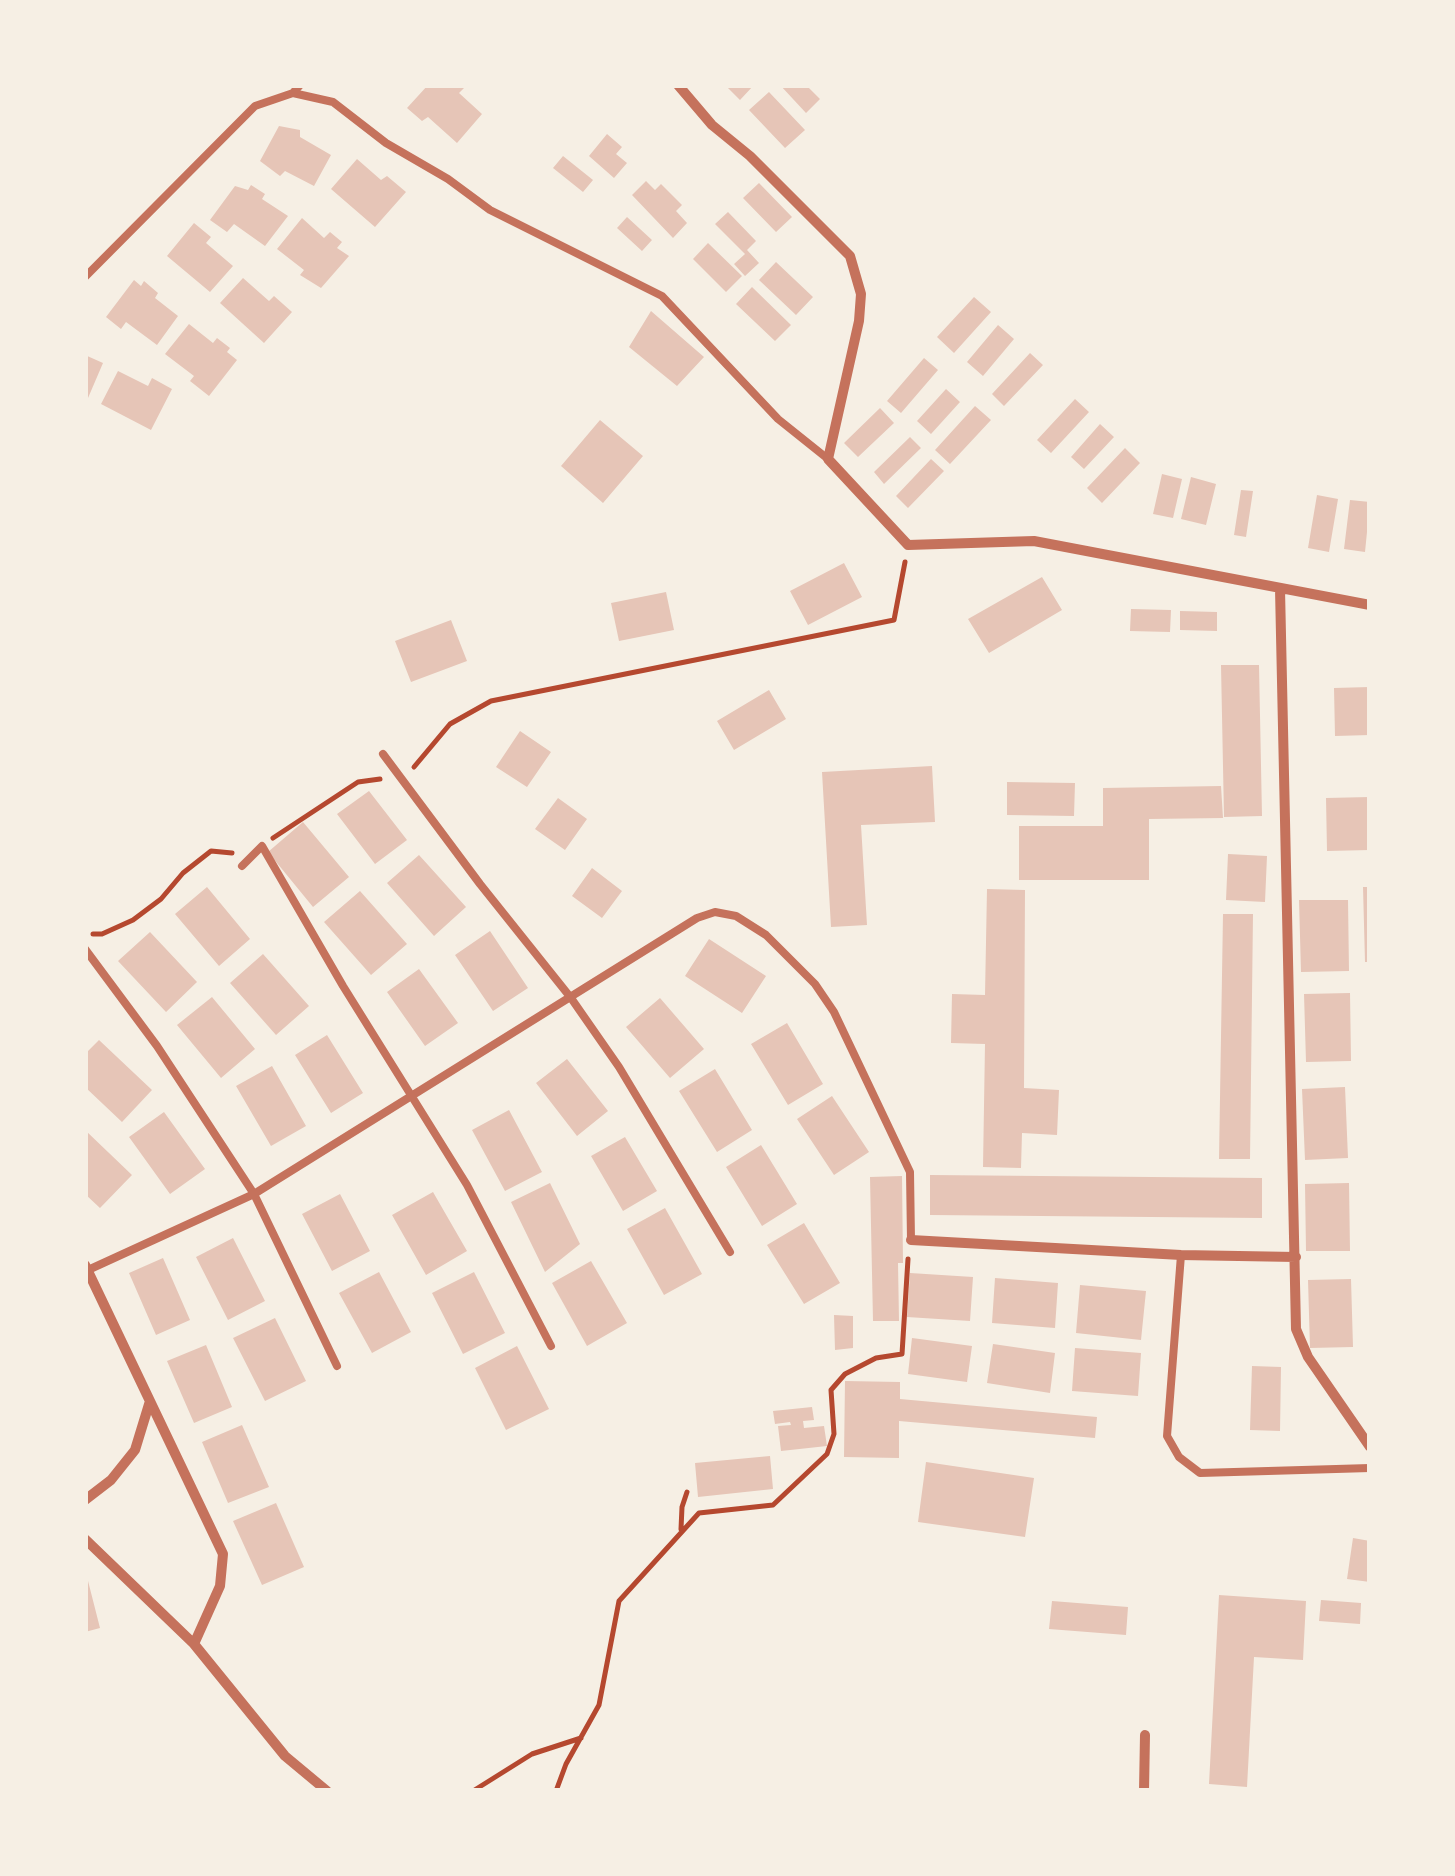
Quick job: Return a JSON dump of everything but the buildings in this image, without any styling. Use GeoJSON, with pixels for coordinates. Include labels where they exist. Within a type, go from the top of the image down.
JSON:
{"type":"FeatureCollection","features":[{"type":"Feature","properties":{"kind":"street"},"geometry":{"type":"LineString","coordinates":[[678,85],[712,125],[750,156],[850,256],[861,294],[859,321],[828,459],[908,545],[1034,541],[1370,605]]}},
{"type":"Feature","properties":{"kind":"street"},"geometry":{"type":"LineString","coordinates":[[1280,590],[1296,1328],[1308,1357],[1370,1447]]}},
{"type":"Feature","properties":{"kind":"street"},"geometry":{"type":"LineString","coordinates":[[911,1240],[1296,1257]]}},
{"type":"Feature","properties":{"kind":"street"},"geometry":{"type":"LineString","coordinates":[[87,1267],[223,1554],[220,1586],[194,1644]]}},
{"type":"Feature","properties":{"kind":"street"},"geometry":{"type":"LineString","coordinates":[[85,1500],[111,1480],[134,1450],[151,1400]]}},
{"type":"Feature","properties":{"kind":"street"},"geometry":{"type":"LineString","coordinates":[[85,1539],[194,1644],[285,1756],[327,1791]]}},
{"type":"Feature","properties":{"kind":"street"},"geometry":{"type":"LineString","coordinates":[[1144,1791],[1145,1734]]}},
{"type":"Feature","properties":{"kind":"lane"},"geometry":{"type":"LineString","coordinates":[[85,277],[255,106],[297,89],[333,102],[386,143],[448,179],[490,210],[662,296],[778,419],[828,459]]}},
{"type":"Feature","properties":{"kind":"lane"},"geometry":{"type":"LineString","coordinates":[[383,754],[572,998],[620,1067],[730,1252]]}},
{"type":"Feature","properties":{"kind":"lane"},"geometry":{"type":"LineString","coordinates":[[242,866],[262,846],[467,1185],[551,1346]]}},
{"type":"Feature","properties":{"kind":"lane"},"geometry":{"type":"LineString","coordinates":[[87,1267],[254,1194],[697,918],[716,912],[736,916],[766,934],[816,984],[834,1012],[910,1172],[911,1240]]}},
{"type":"Feature","properties":{"kind":"lane"},"geometry":{"type":"LineString","coordinates":[[85,949],[157,1046],[254,1194],[336,1366]]}},
{"type":"Feature","properties":{"kind":"lane"},"geometry":{"type":"LineString","coordinates":[[1181,1254],[1167,1436],[1179,1457],[1200,1472],[1370,1468]]}},
{"type":"Feature","properties":{"kind":"path"},"geometry":{"type":"LineString","coordinates":[[406,784],[417,762],[450,724],[491,700],[894,620],[908,545]]}},
{"type":"Feature","properties":{"kind":"path"},"geometry":{"type":"LineString","coordinates":[[556,1791],[598,1704],[619,1600],[699,1513],[774,1506],[826,1454],[834,1434],[831,1390],[845,1374],[876,1358],[902,1354],[911,1240]]}},
{"type":"Feature","properties":{"kind":"path"},"geometry":{"type":"LineString","coordinates":[[681,1532],[687,1492]]}},
{"type":"Feature","properties":{"kind":"path"},"geometry":{"type":"LineString","coordinates":[[473,1791],[532,1754],[581,1738]]}}]}
